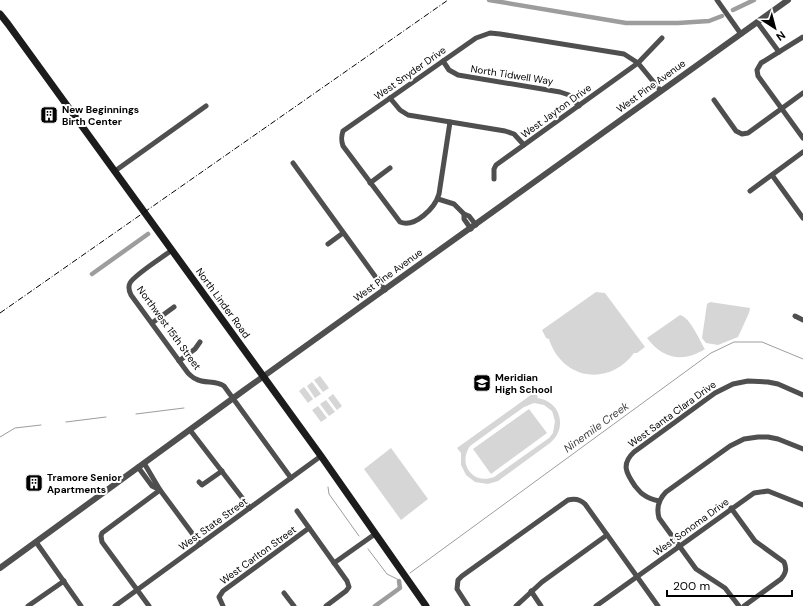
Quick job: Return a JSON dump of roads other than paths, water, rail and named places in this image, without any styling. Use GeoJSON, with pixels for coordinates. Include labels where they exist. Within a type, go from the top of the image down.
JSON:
{"type":"FeatureCollection","features":[{"type":"Feature","properties":{"kind":"main road","name":"North Linder Road"},"geometry":{"type":"LineString","coordinates":[[0,14],[321,456],[426,606]]}},
{"type":"Feature","properties":{"kind":"street"},"geometry":{"type":"LineString","coordinates":[[717,0],[741,34]]}},
{"type":"Feature","properties":{"kind":"street","name":"West Pine Avenue"},"geometry":{"type":"LineString","coordinates":[[0,568],[788,0]]}},
{"type":"Feature","properties":{"kind":"street"},"geometry":{"type":"LineString","coordinates":[[757,22],[779,52]]}},
{"type":"Feature","properties":{"kind":"street","name":"West Snyder Drive"},"geometry":{"type":"LineString","coordinates":[[370,183],[343,146],[341,136],[343,131],[476,38],[485,34],[495,33],[618,52],[629,56],[638,63]]}},
{"type":"Feature","properties":{"kind":"street"},"geometry":{"type":"LineString","coordinates":[[803,37],[761,63],[757,70],[758,76],[803,138]]}},
{"type":"Feature","properties":{"kind":"street","name":"West Jayton Drive"},"geometry":{"type":"LineString","coordinates":[[494,179],[494,170],[496,165],[638,63],[662,38]]}},
{"type":"Feature","properties":{"kind":"street","name":"North Tidwell Way"},"geometry":{"type":"LineString","coordinates":[[443,61],[449,70],[458,75],[560,92],[569,95],[579,106]]}},
{"type":"Feature","properties":{"kind":"street"},"geometry":{"type":"LineString","coordinates":[[638,63],[661,91]]}},
{"type":"Feature","properties":{"kind":"street"},"geometry":{"type":"LineString","coordinates":[[714,100],[736,131],[742,134],[748,133],[803,93]]}},
{"type":"Feature","properties":{"kind":"street"},"geometry":{"type":"LineString","coordinates":[[390,98],[400,110],[408,115],[510,132],[518,137],[524,145]]}},
{"type":"Feature","properties":{"kind":"street"},"geometry":{"type":"LineString","coordinates":[[115,171],[206,106]]}},
{"type":"Feature","properties":{"kind":"street"},"geometry":{"type":"LineString","coordinates":[[390,168],[370,183],[397,219],[406,224],[414,222],[429,211],[438,199],[450,122]]}},
{"type":"Feature","properties":{"kind":"street"},"geometry":{"type":"LineString","coordinates":[[750,191],[803,152]]}},
{"type":"Feature","properties":{"kind":"street"},"geometry":{"type":"LineString","coordinates":[[293,163],[385,290]]}},
{"type":"Feature","properties":{"kind":"street"},"geometry":{"type":"LineString","coordinates":[[772,175],[801,211],[803,218]]}},
{"type":"Feature","properties":{"kind":"street"},"geometry":{"type":"LineString","coordinates":[[438,199],[454,204],[464,214],[469,216],[473,227]]}},
{"type":"Feature","properties":{"kind":"street"},"geometry":{"type":"LineString","coordinates":[[328,244],[343,232]]}},
{"type":"Feature","properties":{"kind":"street","name":"Northwest 15th Street"},"geometry":{"type":"LineString","coordinates":[[172,250],[134,278],[129,286],[131,295],[188,373],[195,379],[204,382],[220,381],[290,478]]}},
{"type":"Feature","properties":{"kind":"street"},"geometry":{"type":"LineString","coordinates":[[152,323],[174,307]]}},
{"type":"Feature","properties":{"kind":"street"},"geometry":{"type":"LineString","coordinates":[[795,316],[803,320]]}},
{"type":"Feature","properties":{"kind":"street"},"geometry":{"type":"LineString","coordinates":[[179,361],[195,349],[200,342]]}},
{"type":"Feature","properties":{"kind":"street","name":"West Santa Clara Drive"},"geometry":{"type":"LineString","coordinates":[[659,502],[644,496],[627,474],[626,464],[634,452],[716,393],[729,386],[748,381],[764,381],[778,384],[803,395]]}},
{"type":"Feature","properties":{"kind":"street"},"geometry":{"type":"LineString","coordinates":[[190,430],[250,508]]}},
{"type":"Feature","properties":{"kind":"street"},"geometry":{"type":"LineString","coordinates":[[739,606],[724,588],[696,569],[659,518],[657,508],[659,502],[666,492],[730,446],[744,439],[758,436],[773,438],[803,449]]}},
{"type":"Feature","properties":{"kind":"street","name":"West State Street"},"geometry":{"type":"LineString","coordinates":[[115,606],[321,456]]}},
{"type":"Feature","properties":{"kind":"street"},"geometry":{"type":"LineString","coordinates":[[141,465],[156,482],[160,490],[200,544]]}},
{"type":"Feature","properties":{"kind":"street"},"geometry":{"type":"LineString","coordinates":[[199,482],[202,485],[222,471]]}},
{"type":"Feature","properties":{"kind":"street"},"geometry":{"type":"LineString","coordinates":[[149,606],[102,542],[101,536],[104,531],[160,490]]}},
{"type":"Feature","properties":{"kind":"street","name":"West Sonoma Drive"},"geometry":{"type":"LineString","coordinates":[[596,606],[754,492],[763,490],[773,492],[803,505]]}},
{"type":"Feature","properties":{"kind":"street"},"geometry":{"type":"LineString","coordinates":[[468,606],[459,593],[457,584],[462,576],[568,500],[578,499],[585,504],[658,606]]}},
{"type":"Feature","properties":{"kind":"street"},"geometry":{"type":"LineString","coordinates":[[731,508],[755,541],[784,562],[786,571],[781,579],[744,606]]}},
{"type":"Feature","properties":{"kind":"street"},"geometry":{"type":"LineString","coordinates":[[297,511],[347,581],[349,586],[346,591],[326,606]]}},
{"type":"Feature","properties":{"kind":"street","name":"West Carlton Street"},"geometry":{"type":"LineString","coordinates":[[223,606],[220,597],[223,591],[309,528]]}},
{"type":"Feature","properties":{"kind":"street"},"geometry":{"type":"LineString","coordinates":[[334,563],[375,534]]}},
{"type":"Feature","properties":{"kind":"street"},"geometry":{"type":"LineString","coordinates":[[516,606],[542,582],[607,534]]}},
{"type":"Feature","properties":{"kind":"street"},"geometry":{"type":"LineString","coordinates":[[36,542],[81,606]]}},
{"type":"Feature","properties":{"kind":"street"},"geometry":{"type":"LineString","coordinates":[[28,606],[64,581]]}},
{"type":"Feature","properties":{"kind":"street"},"geometry":{"type":"LineString","coordinates":[[531,592],[541,606]]}},
{"type":"Feature","properties":{"kind":"street"},"geometry":{"type":"LineString","coordinates":[[284,593],[294,606]]}},
{"type":"Feature","properties":{"kind":"waterway"},"geometry":{"type":"LineString","coordinates":[[489,0],[626,23],[678,23],[709,21],[722,16]]}},
{"type":"Feature","properties":{"kind":"waterway"},"geometry":{"type":"LineString","coordinates":[[733,10],[754,0]]}},
{"type":"Feature","properties":{"kind":"waterway"},"geometry":{"type":"LineString","coordinates":[[92,274],[148,234]]}},
{"type":"Feature","properties":{"kind":"waterway","name":"Ninemile Creek"},"geometry":{"type":"LineString","coordinates":[[410,573],[711,353],[734,342],[762,342],[803,359]]}},
{"type":"Feature","properties":{"kind":"waterway","name":"Ninemile Creek"},"geometry":{"type":"LineString","coordinates":[[136,414],[184,408]]}},
{"type":"Feature","properties":{"kind":"waterway","name":"Ninemile Creek"},"geometry":{"type":"LineString","coordinates":[[66,422],[106,417]]}},
{"type":"Feature","properties":{"kind":"waterway","name":"Ninemile Creek"},"geometry":{"type":"LineString","coordinates":[[0,437],[15,428],[41,425]]}},
{"type":"Feature","properties":{"kind":"waterway","name":"Ninemile Creek"},"geometry":{"type":"LineString","coordinates":[[328,487],[329,494],[359,536]]}},
{"type":"Feature","properties":{"kind":"waterway","name":"Ninemile Creek"},"geometry":{"type":"LineString","coordinates":[[368,549],[387,574],[399,580]]}},
{"type":"Feature","properties":{"kind":"waterway"},"geometry":{"type":"LineString","coordinates":[[375,606],[400,588],[399,581]]}},
{"type":"Feature","properties":{"kind":"railway"},"geometry":{"type":"LineString","coordinates":[[0,313],[448,0]]}},
{"type":"Feature","properties":{"kind":"place","name":"New Beginnings Birth Center"},"geometry":{"type":"Point","coordinates":[49,115]}},
{"type":"Feature","properties":{"kind":"place","name":"Meridian High School"},"geometry":{"type":"Point","coordinates":[482,383]}},
{"type":"Feature","properties":{"kind":"place","name":"Tramore Senior Apartments"},"geometry":{"type":"Point","coordinates":[34,483]}}]}
